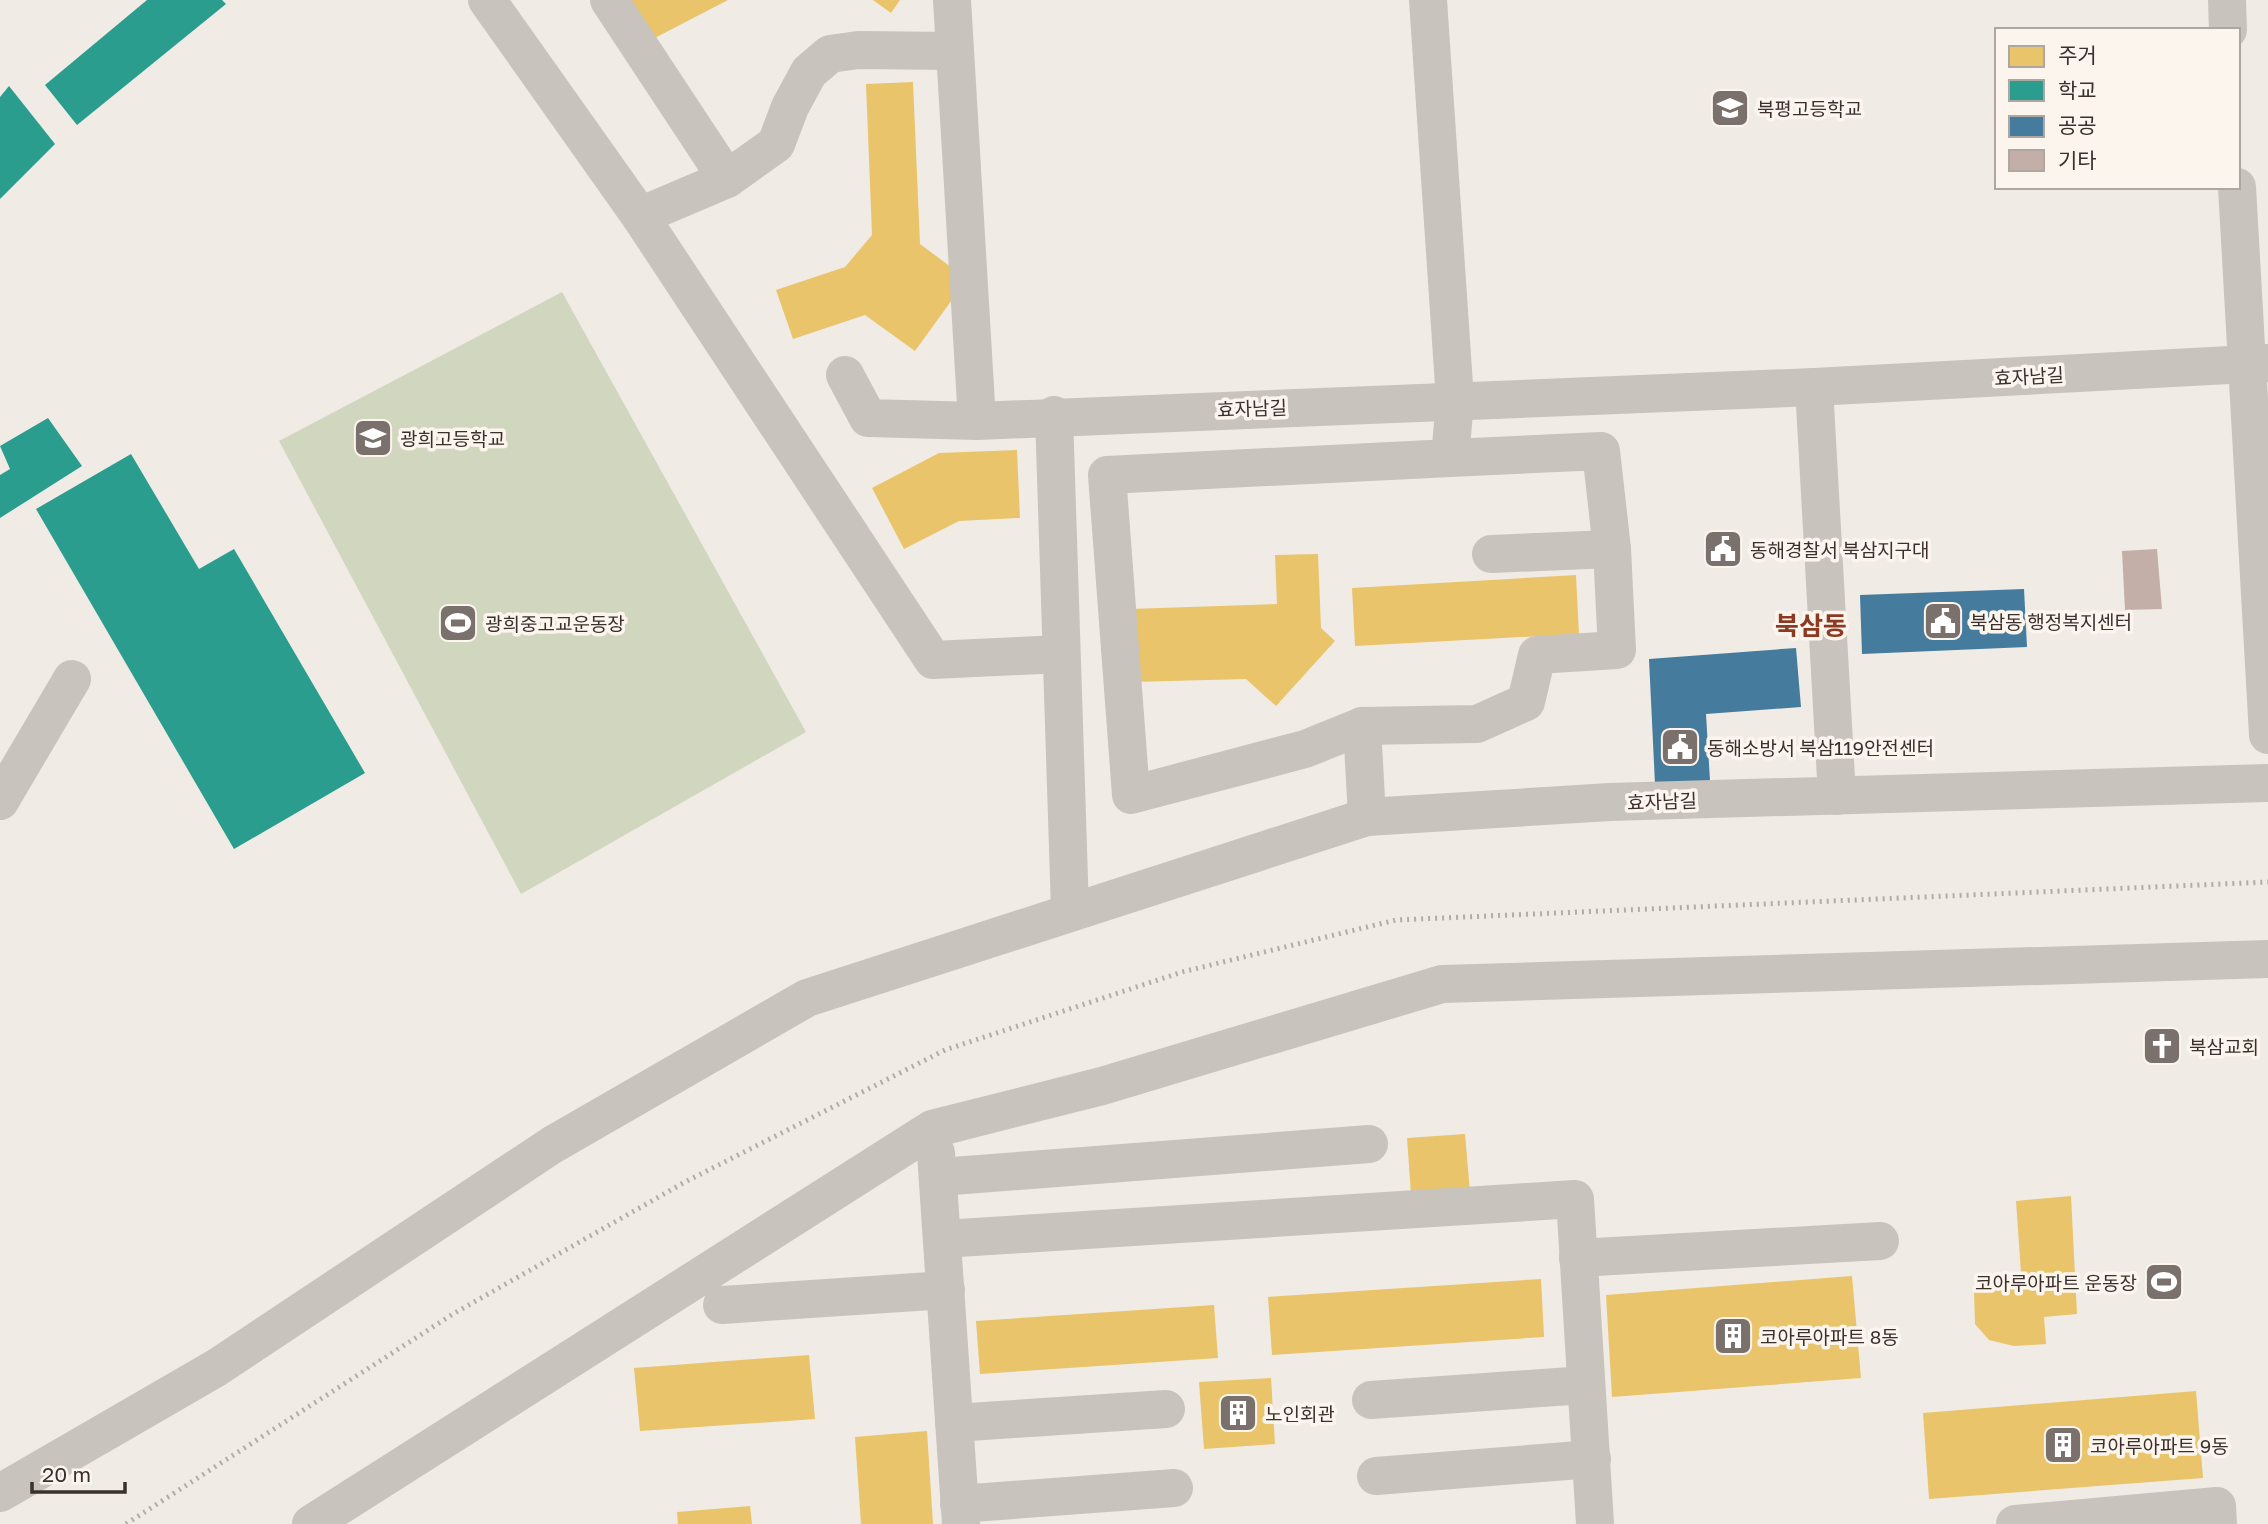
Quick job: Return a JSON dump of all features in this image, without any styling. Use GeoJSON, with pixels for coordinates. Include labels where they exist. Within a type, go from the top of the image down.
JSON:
{"type":"FeatureCollection","features":[{"type":"Feature","properties":{"kind":"street"},"geometry":{"type":"LineString","coordinates":[[487,0],[640,216],[933,660],[1061,654]]}},
{"type":"Feature","properties":{"kind":"street"},"geometry":{"type":"LineString","coordinates":[[609,0],[727,179]]}},
{"type":"Feature","properties":{"kind":"street"},"geometry":{"type":"LineString","coordinates":[[952,0],[977,421]]}},
{"type":"Feature","properties":{"kind":"street"},"geometry":{"type":"LineString","coordinates":[[1428,0],[1455,400],[1450,458]]}},
{"type":"Feature","properties":{"kind":"street"},"geometry":{"type":"LineString","coordinates":[[2227,0],[2228,28]]}},
{"type":"Feature","properties":{"kind":"street"},"geometry":{"type":"LineString","coordinates":[[640,216],[727,179],[776,144],[779,94],[831,54],[858,50],[953,51]]}},
{"type":"Feature","properties":{"kind":"street"},"geometry":{"type":"LineString","coordinates":[[2237,189],[2258,364],[2268,735]]}},
{"type":"Feature","properties":{"kind":"street","name":"효자남길"},"geometry":{"type":"LineString","coordinates":[[845,375],[867,418],[977,421],[1054,415],[1814,387],[2258,364]]}},
{"type":"Feature","properties":{"kind":"street"},"geometry":{"type":"LineString","coordinates":[[1814,387],[1837,796]]}},
{"type":"Feature","properties":{"kind":"street"},"geometry":{"type":"LineString","coordinates":[[1054,415],[1070,910]]}},
{"type":"Feature","properties":{"kind":"street"},"geometry":{"type":"LineString","coordinates":[[1601,451],[1612,549],[1617,650],[1537,655],[1525,702],[1477,724],[1362,726],[1305,749],[1131,795],[1107,475],[1601,451]]}},
{"type":"Feature","properties":{"kind":"street"},"geometry":{"type":"LineString","coordinates":[[1491,554],[1612,549]]}},
{"type":"Feature","properties":{"kind":"street"},"geometry":{"type":"LineString","coordinates":[[0,801],[72,679]]}},
{"type":"Feature","properties":{"kind":"street"},"geometry":{"type":"LineString","coordinates":[[1362,726],[1367,817]]}},
{"type":"Feature","properties":{"kind":"street","name":"효자남길"},"geometry":{"type":"LineString","coordinates":[[0,1493],[216,1368],[552,1145],[807,998],[1070,910],[1367,817],[1610,802],[2268,783]]}},
{"type":"Feature","properties":{"kind":"street"},"geometry":{"type":"LineString","coordinates":[[312,1524],[932,1129],[1102,1086],[1442,984],[2268,959]]}},
{"type":"Feature","properties":{"kind":"street"},"geometry":{"type":"LineString","coordinates":[[932,1129],[939,1177],[960,1514],[1174,1488]]}},
{"type":"Feature","properties":{"kind":"street"},"geometry":{"type":"LineString","coordinates":[[939,1177],[1368,1144]]}},
{"type":"Feature","properties":{"kind":"street"},"geometry":{"type":"LineString","coordinates":[[943,1239],[1575,1199],[1595,1524]]}},
{"type":"Feature","properties":{"kind":"street"},"geometry":{"type":"LineString","coordinates":[[1578,1258],[1880,1241]]}},
{"type":"Feature","properties":{"kind":"street"},"geometry":{"type":"LineString","coordinates":[[722,1305],[946,1290]]}},
{"type":"Feature","properties":{"kind":"street"},"geometry":{"type":"LineString","coordinates":[[1371,1401],[1585,1385]]}},
{"type":"Feature","properties":{"kind":"street"},"geometry":{"type":"LineString","coordinates":[[954,1423],[1166,1409]]}},
{"type":"Feature","properties":{"kind":"street"},"geometry":{"type":"LineString","coordinates":[[1376,1476],[1592,1460]]}},
{"type":"Feature","properties":{"kind":"street"},"geometry":{"type":"LineString","coordinates":[[2015,1524],[2217,1506],[2218,1524]]}},
{"type":"Feature","properties":{"kind":"green space"},"geometry":{"type":"Polygon","coordinates":[[[562,292],[806,732],[521,894],[279,441],[562,292]]]}},
{"type":"Feature","properties":{"kind":"building: 주거"},"geometry":{"type":"Polygon","coordinates":[[[626,0],[728,0],[647,42],[626,0]]]}},
{"type":"Feature","properties":{"kind":"building: 주거"},"geometry":{"type":"Polygon","coordinates":[[[873,0],[900,0],[891,13],[873,0]]]}},
{"type":"Feature","properties":{"kind":"building: 주거"},"geometry":{"type":"Polygon","coordinates":[[[913,82],[920,244],[967,279],[915,351],[865,315],[793,339],[776,290],[845,267],[872,235],[866,84],[913,82]]]}},
{"type":"Feature","properties":{"kind":"building: 주거"},"geometry":{"type":"Polygon","coordinates":[[[1017,450],[1020,518],[959,521],[904,549],[872,488],[939,453],[1017,450]]]}},
{"type":"Feature","properties":{"kind":"building: 주거"},"geometry":{"type":"Polygon","coordinates":[[[1318,554],[1321,628],[1335,641],[1276,706],[1246,679],[1132,682],[1130,609],[1277,604],[1275,555],[1318,554]]]}},
{"type":"Feature","properties":{"kind":"building: 주거"},"geometry":{"type":"Polygon","coordinates":[[[1576,575],[1579,634],[1355,646],[1352,588],[1576,575]]]}},
{"type":"Feature","properties":{"kind":"building: 주거"},"geometry":{"type":"Polygon","coordinates":[[[1465,1134],[1470,1192],[1411,1194],[1407,1138],[1465,1134]]]}},
{"type":"Feature","properties":{"kind":"building: 주거"},"geometry":{"type":"Polygon","coordinates":[[[2071,1196],[2077,1314],[2044,1317],[2046,1344],[2014,1346],[1989,1340],[1975,1324],[1974,1290],[2022,1287],[2016,1201],[2071,1196]]]}},
{"type":"Feature","properties":{"kind":"building: 주거","name":"코아루아파트 8동"},"geometry":{"type":"Polygon","coordinates":[[[1852,1276],[1861,1378],[1612,1397],[1606,1295],[1852,1276]]]}},
{"type":"Feature","properties":{"kind":"building: 주거"},"geometry":{"type":"Polygon","coordinates":[[[1541,1279],[1544,1337],[1272,1355],[1268,1297],[1541,1279]]]}},
{"type":"Feature","properties":{"kind":"building: 주거"},"geometry":{"type":"Polygon","coordinates":[[[1214,1305],[1218,1358],[980,1374],[976,1321],[1214,1305]]]}},
{"type":"Feature","properties":{"kind":"building: 주거"},"geometry":{"type":"Polygon","coordinates":[[[809,1355],[815,1419],[640,1431],[634,1368],[809,1355]]]}},
{"type":"Feature","properties":{"kind":"building: 주거","name":"노인회관"},"geometry":{"type":"Polygon","coordinates":[[[1271,1378],[1275,1444],[1204,1449],[1199,1382],[1271,1378]]]}},
{"type":"Feature","properties":{"kind":"building: 주거","name":"코아루아파트 9동"},"geometry":{"type":"Polygon","coordinates":[[[2196,1391],[2203,1478],[1929,1499],[1923,1413],[2196,1391]]]}},
{"type":"Feature","properties":{"kind":"building: 주거"},"geometry":{"type":"Polygon","coordinates":[[[927,1431],[933,1524],[861,1524],[855,1437],[927,1431]]]}},
{"type":"Feature","properties":{"kind":"building: 주거"},"geometry":{"type":"Polygon","coordinates":[[[750,1506],[752,1524],[678,1524],[677,1512],[750,1506]]]}},
{"type":"Feature","properties":{"kind":"building: 학교"},"geometry":{"type":"Polygon","coordinates":[[[147,0],[222,0],[226,4],[77,125],[45,85],[147,0]]]}},
{"type":"Feature","properties":{"kind":"building: 학교"},"geometry":{"type":"Polygon","coordinates":[[[9,86],[55,144],[0,199],[0,97],[9,86]]]}},
{"type":"Feature","properties":{"kind":"building: 학교"},"geometry":{"type":"Polygon","coordinates":[[[48,418],[82,466],[0,518],[0,475],[10,469],[0,446],[48,418]]]}},
{"type":"Feature","properties":{"kind":"building: 학교"},"geometry":{"type":"Polygon","coordinates":[[[131,454],[199,569],[234,549],[365,773],[234,849],[36,509],[131,454]]]}},
{"type":"Feature","properties":{"kind":"building: 공공","name":"북삼동 행정복지센터"},"geometry":{"type":"Polygon","coordinates":[[[2024,589],[2027,647],[1862,654],[1860,595],[2024,589]]]}},
{"type":"Feature","properties":{"kind":"building: 공공","name":"동해소방서 북삼119안전센터"},"geometry":{"type":"Polygon","coordinates":[[[1796,648],[1801,707],[1706,714],[1710,781],[1655,784],[1649,659],[1796,648]]]}},
{"type":"Feature","properties":{"kind":"building: 기타"},"geometry":{"type":"Polygon","coordinates":[[[2157,549],[2162,609],[2125,610],[2122,551],[2157,549]]]}},
{"type":"Feature","properties":{"kind":"railway"},"geometry":{"type":"LineString","coordinates":[[126,1524],[453,1314],[685,1182],[945,1050],[1182,972],[1396,920],[2268,882]]}},
{"type":"Feature","properties":{"kind":"place","name":"북평고등학교"},"geometry":{"type":"Point","coordinates":[1730,108]}},
{"type":"Feature","properties":{"kind":"place","name":"광희고등학교"},"geometry":{"type":"Point","coordinates":[373,438]}},
{"type":"Feature","properties":{"kind":"place","name":"동해경찰서 북삼지구대"},"geometry":{"type":"Point","coordinates":[1723,549]}},
{"type":"Feature","properties":{"kind":"place","name":"북삼동 행정복지센터"},"geometry":{"type":"Point","coordinates":[1943,621]}},
{"type":"Feature","properties":{"kind":"place","name":"광희중고교운동장"},"geometry":{"type":"Point","coordinates":[458,623]}},
{"type":"Feature","properties":{"kind":"place","name":"동해소방서 북삼119안전센터"},"geometry":{"type":"Point","coordinates":[1680,747]}},
{"type":"Feature","properties":{"kind":"place","name":"북삼교회"},"geometry":{"type":"Point","coordinates":[2162,1046]}},
{"type":"Feature","properties":{"kind":"place","name":"코아루아파트 운동장"},"geometry":{"type":"Point","coordinates":[2164,1282]}},
{"type":"Feature","properties":{"kind":"place","name":"코아루아파트 8동"},"geometry":{"type":"Point","coordinates":[1733,1336]}},
{"type":"Feature","properties":{"kind":"place","name":"노인회관"},"geometry":{"type":"Point","coordinates":[1238,1413]}},
{"type":"Feature","properties":{"kind":"place","name":"코아루아파트 9동"},"geometry":{"type":"Point","coordinates":[2063,1445]}},
{"type":"Feature","properties":{"kind":"district","name":"북삼동"},"geometry":{"type":"Point","coordinates":[1811,625]}}]}
